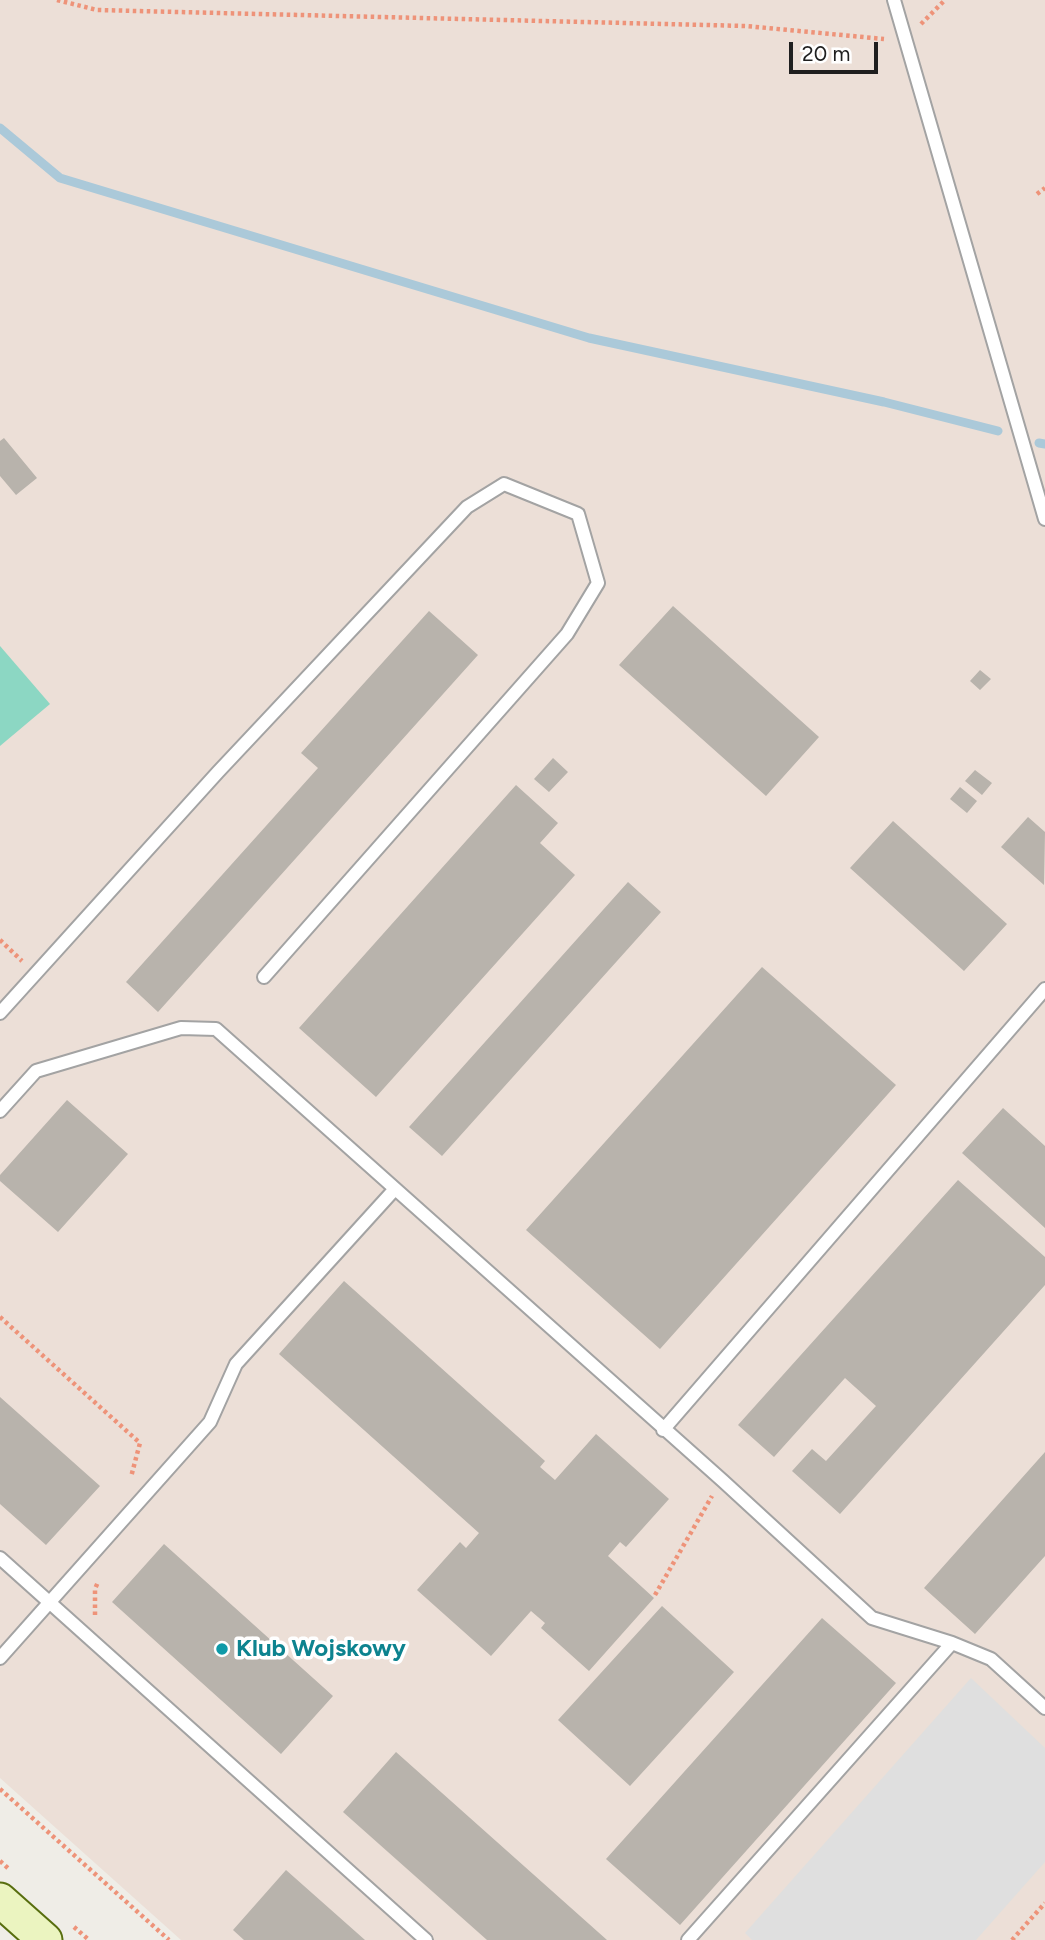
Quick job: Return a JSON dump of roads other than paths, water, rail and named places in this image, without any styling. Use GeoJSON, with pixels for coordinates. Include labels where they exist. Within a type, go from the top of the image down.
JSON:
{"type":"FeatureCollection","features":[{"type":"Feature","properties":{"kind":"main road"},"geometry":{"type":"LineString","coordinates":[[0,1900],[45,1940]]}},
{"type":"Feature","properties":{"kind":"lane"},"geometry":{"type":"LineString","coordinates":[[894,0],[1045,519]]}},
{"type":"Feature","properties":{"kind":"lane"},"geometry":{"type":"LineString","coordinates":[[0,1013],[218,772],[467,507],[504,484],[578,514],[598,583],[567,634],[264,977]]}},
{"type":"Feature","properties":{"kind":"lane"},"geometry":{"type":"LineString","coordinates":[[663,1430],[1045,989]]}},
{"type":"Feature","properties":{"kind":"lane"},"geometry":{"type":"LineString","coordinates":[[0,1111],[36,1071],[181,1028],[216,1029],[723,1481],[872,1618],[952,1643],[991,1659],[1045,1708]]}},
{"type":"Feature","properties":{"kind":"lane"},"geometry":{"type":"LineString","coordinates":[[0,1658],[210,1422],[236,1364],[394,1190]]}},
{"type":"Feature","properties":{"kind":"lane"},"geometry":{"type":"LineString","coordinates":[[0,1558],[425,1940]]}},
{"type":"Feature","properties":{"kind":"lane"},"geometry":{"type":"LineString","coordinates":[[694,1938],[952,1643]]}},
{"type":"Feature","properties":{"kind":"waterway"},"geometry":{"type":"LineString","coordinates":[[0,128],[60,178],[589,338],[884,402],[998,431]]}},
{"type":"Feature","properties":{"kind":"waterway"},"geometry":{"type":"LineString","coordinates":[[1039,443],[1045,444]]}},
{"type":"Feature","properties":{"kind":"place","name":"Klub Wojskowy"},"geometry":{"type":"Point","coordinates":[222,1649]}}]}
